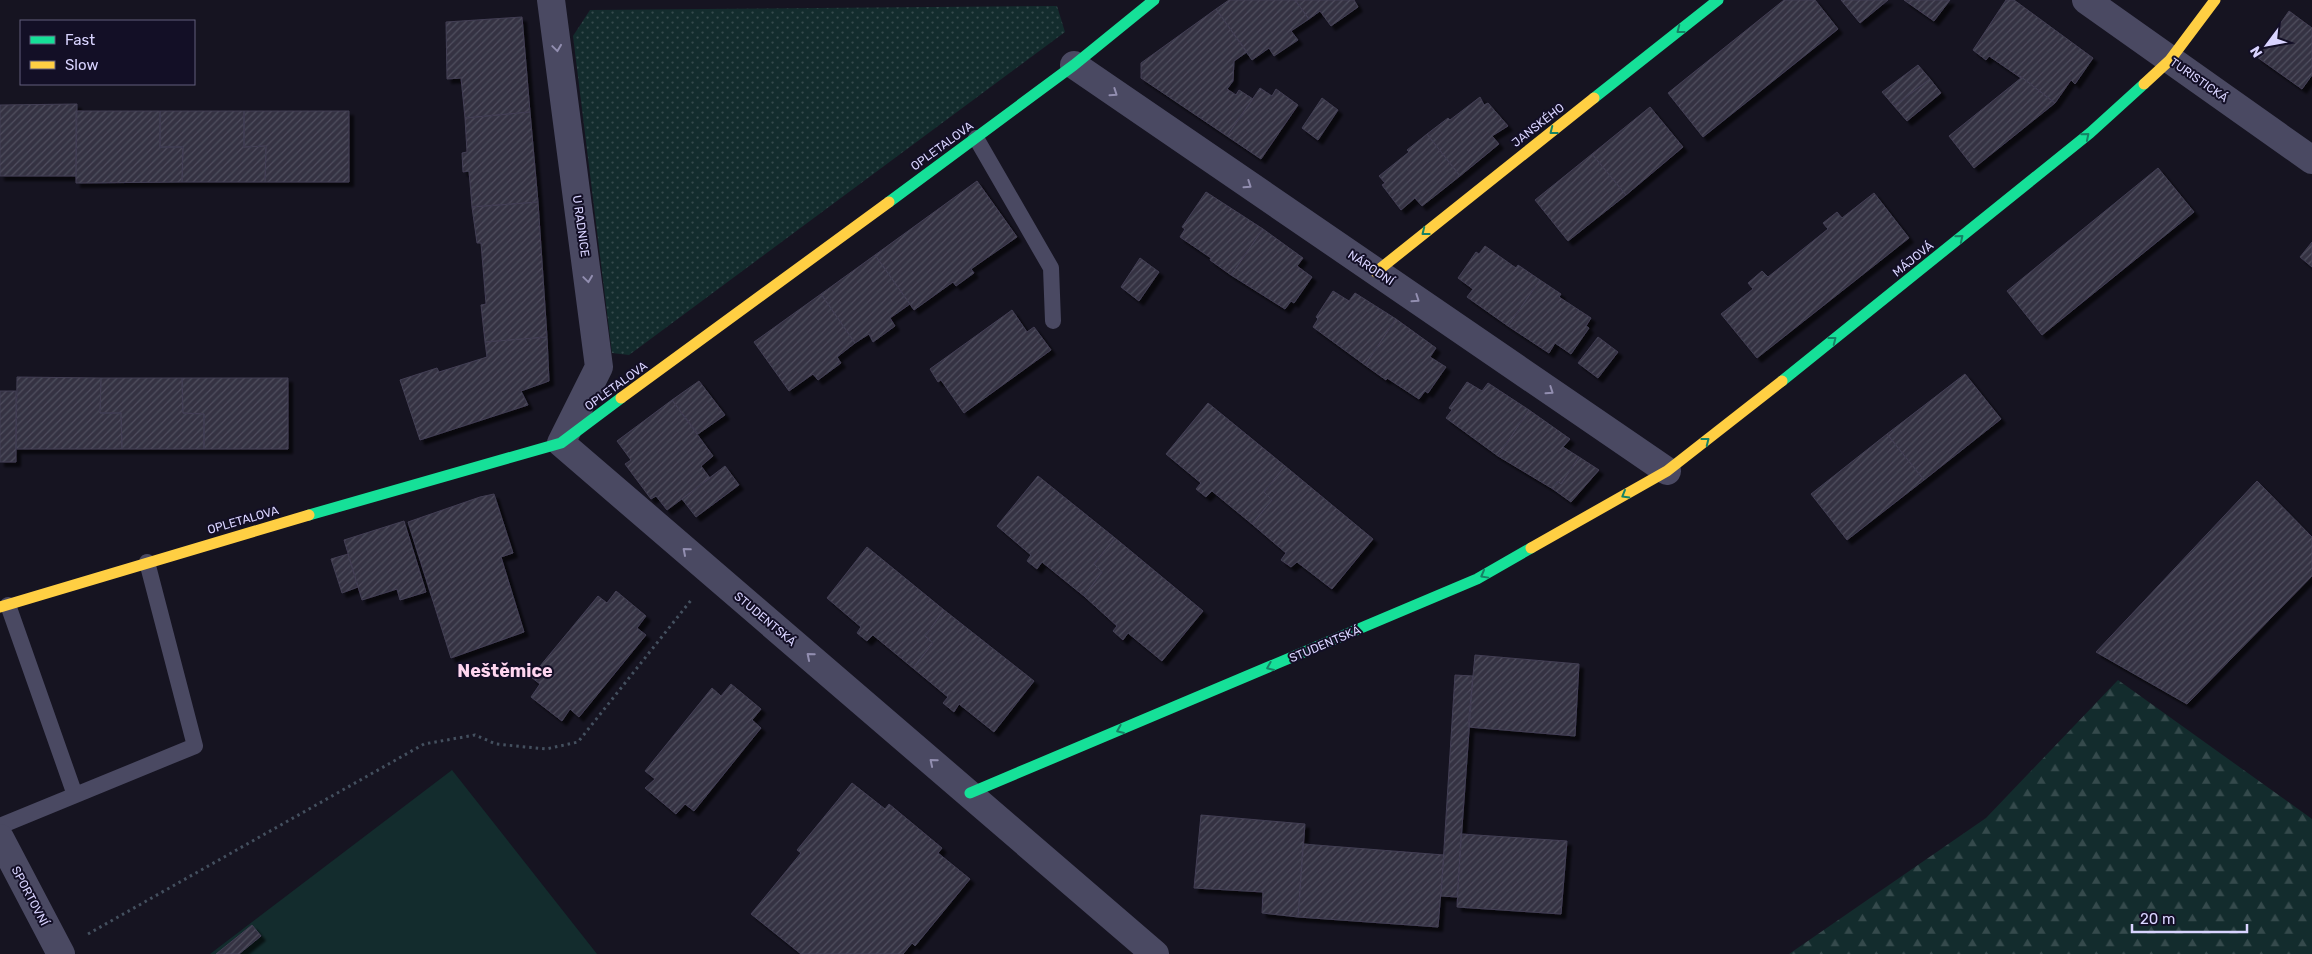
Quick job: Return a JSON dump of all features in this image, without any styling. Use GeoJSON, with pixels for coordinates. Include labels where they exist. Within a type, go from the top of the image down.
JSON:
{"type":"FeatureCollection","features":[{"type":"Feature","properties":{"kind":"street","name":"U RADNICE"},"geometry":{"type":"LineString","coordinates":[[551,0],[599,367],[561,443]]}},
{"type":"Feature","properties":{"kind":"street","name":"OPLETALOVA"},"geometry":{"type":"LineString","coordinates":[[4,606],[148,562],[561,443],[1074,66],[1154,0]]}},
{"type":"Feature","properties":{"kind":"street","name":"JANSKÉHO"},"geometry":{"type":"LineString","coordinates":[[1376,272],[1718,0]]}},
{"type":"Feature","properties":{"kind":"street","name":"TURISTICKÁ"},"geometry":{"type":"LineString","coordinates":[[2086,0],[2312,160]]}},
{"type":"Feature","properties":{"kind":"street","name":"MÁJOVÁ"},"geometry":{"type":"LineString","coordinates":[[1667,471],[1869,312],[2082,139],[2170,60],[2215,0]]}},
{"type":"Feature","properties":{"kind":"street","name":"NÁRODNÍ"},"geometry":{"type":"LineString","coordinates":[[1074,66],[1667,471]]}},
{"type":"Feature","properties":{"kind":"street","name":"STUDENTSKÁ"},"geometry":{"type":"LineString","coordinates":[[561,443],[1155,954]]}},
{"type":"Feature","properties":{"kind":"street","name":"STUDENTSKÁ"},"geometry":{"type":"LineString","coordinates":[[970,794],[1477,579],[1667,471]]}},
{"type":"Feature","properties":{"kind":"street","name":"SPORTOVNÍ"},"geometry":{"type":"LineString","coordinates":[[0,838],[60,952]]}},
{"type":"Feature","properties":{"kind":"lane"},"geometry":{"type":"LineString","coordinates":[[976,138],[1051,268],[1052,321]]}},
{"type":"Feature","properties":{"kind":"lane"},"geometry":{"type":"LineString","coordinates":[[0,826],[195,746],[148,562]]}},
{"type":"Feature","properties":{"kind":"lane"},"geometry":{"type":"LineString","coordinates":[[4,606],[75,795]]}},
{"type":"Feature","properties":{"kind":"path"},"geometry":{"type":"LineString","coordinates":[[60,952],[424,744],[475,735],[496,744],[546,749],[578,742],[712,573]]}},
{"type":"Feature","properties":{"kind":"green space"},"geometry":{"type":"Polygon","coordinates":[[[1057,6],[1065,32],[629,355],[612,353],[573,36],[590,10],[1057,6]]]}},
{"type":"Feature","properties":{"kind":"green space"},"geometry":{"type":"Polygon","coordinates":[[[2118,680],[2312,819],[2312,954],[1789,954],[1986,818],[2118,680]]]}},
{"type":"Feature","properties":{"kind":"green space"},"geometry":{"type":"Polygon","coordinates":[[[452,770],[597,954],[210,954],[452,770]]]}},
{"type":"Feature","properties":{"kind":"building"},"geometry":{"type":"Polygon","coordinates":[[[1229,0],[1295,0],[1309,19],[1291,31],[1298,40],[1274,56],[1269,48],[1252,60],[1216,9],[1229,0]]]}},
{"type":"Feature","properties":{"kind":"building"},"geometry":{"type":"Polygon","coordinates":[[[1295,0],[1354,0],[1358,7],[1331,26],[1320,11],[1309,19],[1295,0]]]}},
{"type":"Feature","properties":{"kind":"building"},"geometry":{"type":"Polygon","coordinates":[[[1784,0],[1815,0],[1838,29],[1703,137],[1668,93],[1784,0]]]}},
{"type":"Feature","properties":{"kind":"building"},"geometry":{"type":"Polygon","coordinates":[[[1841,0],[1888,0],[1860,23],[1841,0]]]}},
{"type":"Feature","properties":{"kind":"building"},"geometry":{"type":"Polygon","coordinates":[[[1904,0],[1950,0],[1934,21],[1904,0]]]}},
{"type":"Feature","properties":{"kind":"building"},"geometry":{"type":"Polygon","coordinates":[[[2006,0],[2014,0],[2093,58],[2075,84],[2071,80],[2055,103],[2020,76],[2021,78],[1989,56],[1986,60],[1973,50],[2006,0]]]}},
{"type":"Feature","properties":{"kind":"building"},"geometry":{"type":"Polygon","coordinates":[[[1216,9],[1247,52],[1234,61],[1233,81],[1227,89],[1236,95],[1239,90],[1253,99],[1227,136],[1141,78],[1141,63],[1216,9]]]}},
{"type":"Feature","properties":{"kind":"building"},"geometry":{"type":"Polygon","coordinates":[[[2289,11],[2312,28],[2312,75],[2302,89],[2257,57],[2289,11]]]}},
{"type":"Feature","properties":{"kind":"building"},"geometry":{"type":"Polygon","coordinates":[[[522,17],[530,112],[465,118],[461,78],[447,79],[446,22],[522,17]]]}},
{"type":"Feature","properties":{"kind":"building"},"geometry":{"type":"Polygon","coordinates":[[[1918,65],[1930,79],[1894,106],[1882,92],[1918,65]]]}},
{"type":"Feature","properties":{"kind":"building"},"geometry":{"type":"Polygon","coordinates":[[[2020,76],[2055,103],[1974,168],[1949,136],[2021,78],[2020,76]]]}},
{"type":"Feature","properties":{"kind":"building"},"geometry":{"type":"Polygon","coordinates":[[[1930,79],[1941,93],[1907,121],[1894,106],[1930,79]]]}},
{"type":"Feature","properties":{"kind":"building"},"geometry":{"type":"Polygon","coordinates":[[[1260,88],[1272,96],[1276,89],[1298,105],[1261,159],[1227,136],[1260,88]]]}},
{"type":"Feature","properties":{"kind":"building"},"geometry":{"type":"Polygon","coordinates":[[[1480,97],[1484,105],[1488,103],[1508,126],[1492,136],[1499,144],[1460,176],[1427,134],[1448,118],[1450,120],[1480,97]]]}},
{"type":"Feature","properties":{"kind":"building"},"geometry":{"type":"Polygon","coordinates":[[[1322,98],[1338,110],[1318,140],[1302,128],[1322,98]]]}},
{"type":"Feature","properties":{"kind":"building"},"geometry":{"type":"Polygon","coordinates":[[[77,104],[76,176],[0,176],[0,105],[77,104]]]}},
{"type":"Feature","properties":{"kind":"building"},"geometry":{"type":"Polygon","coordinates":[[[1650,107],[1683,147],[1626,195],[1592,154],[1650,107]]]}},
{"type":"Feature","properties":{"kind":"building"},"geometry":{"type":"Polygon","coordinates":[[[76,111],[160,111],[160,147],[183,147],[182,182],[76,183],[76,111]]]}},
{"type":"Feature","properties":{"kind":"building"},"geometry":{"type":"Polygon","coordinates":[[[160,111],[244,111],[244,147],[266,146],[265,182],[182,182],[183,147],[160,147],[160,111]]]}},
{"type":"Feature","properties":{"kind":"building"},"geometry":{"type":"Polygon","coordinates":[[[244,111],[349,111],[349,182],[265,182],[266,146],[244,147],[244,111]]]}},
{"type":"Feature","properties":{"kind":"building"},"geometry":{"type":"Polygon","coordinates":[[[530,112],[538,202],[472,207],[469,171],[463,172],[462,153],[467,152],[465,118],[530,112]]]}},
{"type":"Feature","properties":{"kind":"building"},"geometry":{"type":"Polygon","coordinates":[[[1427,134],[1460,176],[1422,206],[1415,198],[1401,210],[1382,185],[1385,183],[1379,176],[1409,152],[1407,150],[1427,134]]]}},
{"type":"Feature","properties":{"kind":"building"},"geometry":{"type":"Polygon","coordinates":[[[1592,154],[1626,195],[1568,241],[1535,200],[1592,154]]]}},
{"type":"Feature","properties":{"kind":"building"},"geometry":{"type":"Polygon","coordinates":[[[2158,168],[2194,212],[2042,335],[2007,291],[2158,168]]]}},
{"type":"Feature","properties":{"kind":"building"},"geometry":{"type":"Polygon","coordinates":[[[977,181],[1017,237],[971,269],[974,273],[956,286],[953,282],[914,310],[875,255],[977,181]]]}},
{"type":"Feature","properties":{"kind":"building"},"geometry":{"type":"Polygon","coordinates":[[[1206,192],[1263,229],[1231,275],[1210,260],[1211,258],[1180,237],[1185,229],[1182,227],[1206,192]]]}},
{"type":"Feature","properties":{"kind":"building"},"geometry":{"type":"Polygon","coordinates":[[[1874,193],[1909,238],[1757,358],[1721,314],[1753,289],[1748,283],[1762,271],[1768,277],[1828,229],[1823,223],[1837,212],[1842,218],[1874,193]]]}},
{"type":"Feature","properties":{"kind":"building"},"geometry":{"type":"Polygon","coordinates":[[[538,202],[547,337],[485,342],[481,305],[486,304],[481,243],[477,243],[472,207],[538,202]]]}},
{"type":"Feature","properties":{"kind":"building"},"geometry":{"type":"Polygon","coordinates":[[[1263,229],[1303,258],[1297,266],[1312,277],[1294,303],[1291,301],[1285,309],[1231,275],[1263,229]]]}},
{"type":"Feature","properties":{"kind":"building"},"geometry":{"type":"Polygon","coordinates":[[[2312,242],[2312,267],[2300,257],[2312,242]]]}},
{"type":"Feature","properties":{"kind":"building"},"geometry":{"type":"Polygon","coordinates":[[[1485,246],[1516,268],[1518,265],[1540,280],[1508,326],[1467,297],[1473,289],[1458,278],[1476,252],[1479,254],[1485,246]]]}},
{"type":"Feature","properties":{"kind":"building"},"geometry":{"type":"Polygon","coordinates":[[[875,255],[910,304],[890,318],[895,326],[873,342],[869,334],[855,343],[821,294],[875,255]]]}},
{"type":"Feature","properties":{"kind":"building"},"geometry":{"type":"Polygon","coordinates":[[[1140,258],[1159,272],[1139,301],[1121,287],[1140,258]]]}},
{"type":"Feature","properties":{"kind":"building"},"geometry":{"type":"Polygon","coordinates":[[[1540,280],[1561,294],[1559,297],[1591,318],[1586,326],[1589,328],[1571,354],[1555,343],[1549,353],[1508,326],[1540,280]]]}},
{"type":"Feature","properties":{"kind":"building"},"geometry":{"type":"Polygon","coordinates":[[[1333,291],[1349,301],[1355,293],[1396,319],[1365,365],[1313,327],[1318,319],[1316,317],[1333,291]]]}},
{"type":"Feature","properties":{"kind":"building"},"geometry":{"type":"Polygon","coordinates":[[[821,294],[855,343],[837,357],[841,363],[818,380],[813,374],[789,391],[754,342],[821,294]]]}},
{"type":"Feature","properties":{"kind":"building"},"geometry":{"type":"Polygon","coordinates":[[[1012,310],[1027,332],[1034,327],[1051,350],[964,413],[941,380],[938,382],[930,369],[1012,310]]]}},
{"type":"Feature","properties":{"kind":"building"},"geometry":{"type":"Polygon","coordinates":[[[1396,319],[1436,348],[1430,357],[1446,367],[1428,393],[1425,391],[1419,399],[1387,378],[1386,380],[1365,365],[1396,319]]]}},
{"type":"Feature","properties":{"kind":"building"},"geometry":{"type":"Polygon","coordinates":[[[547,337],[549,381],[521,391],[528,405],[420,440],[400,380],[437,368],[439,372],[487,357],[485,342],[547,337]]]}},
{"type":"Feature","properties":{"kind":"building"},"geometry":{"type":"Polygon","coordinates":[[[1598,337],[1618,352],[1598,378],[1578,363],[1598,337]]]}},
{"type":"Feature","properties":{"kind":"building"},"geometry":{"type":"Polygon","coordinates":[[[1965,374],[2001,419],[1924,480],[1887,434],[1965,374]]]}},
{"type":"Feature","properties":{"kind":"building"},"geometry":{"type":"Polygon","coordinates":[[[17,377],[101,378],[100,413],[121,413],[122,449],[16,449],[17,377]]]}},
{"type":"Feature","properties":{"kind":"building"},"geometry":{"type":"Polygon","coordinates":[[[101,378],[182,378],[183,413],[204,414],[204,449],[122,449],[121,413],[100,413],[101,378]]]}},
{"type":"Feature","properties":{"kind":"building"},"geometry":{"type":"Polygon","coordinates":[[[182,378],[288,378],[288,449],[204,449],[204,414],[183,413],[182,378]]]}},
{"type":"Feature","properties":{"kind":"building"},"geometry":{"type":"Polygon","coordinates":[[[699,381],[725,415],[698,434],[672,400],[699,381]]]}},
{"type":"Feature","properties":{"kind":"building"},"geometry":{"type":"Polygon","coordinates":[[[1467,382],[1482,391],[1488,383],[1529,410],[1498,456],[1446,418],[1452,410],[1449,408],[1467,382]]]}},
{"type":"Feature","properties":{"kind":"building"},"geometry":{"type":"Polygon","coordinates":[[[0,391],[16,391],[16,462],[0,462],[0,391]]]}},
{"type":"Feature","properties":{"kind":"building"},"geometry":{"type":"Polygon","coordinates":[[[672,400],[713,456],[701,466],[710,478],[667,510],[656,496],[651,499],[625,464],[631,460],[617,441],[672,400]]]}},
{"type":"Feature","properties":{"kind":"building"},"geometry":{"type":"Polygon","coordinates":[[[1208,403],[1285,466],[1264,492],[1272,500],[1252,524],[1212,491],[1206,497],[1196,489],[1201,483],[1166,454],[1208,403]]]}},
{"type":"Feature","properties":{"kind":"building"},"geometry":{"type":"Polygon","coordinates":[[[1529,410],[1570,439],[1563,447],[1579,457],[1561,484],[1558,481],[1553,489],[1498,456],[1529,410]]]}},
{"type":"Feature","properties":{"kind":"building"},"geometry":{"type":"Polygon","coordinates":[[[1887,434],[1924,480],[1847,540],[1811,494],[1887,434]]]}},
{"type":"Feature","properties":{"kind":"building"},"geometry":{"type":"Polygon","coordinates":[[[1579,457],[1599,470],[1571,502],[1553,489],[1558,481],[1561,484],[1579,457]]]}},
{"type":"Feature","properties":{"kind":"building"},"geometry":{"type":"Polygon","coordinates":[[[725,466],[739,485],[696,517],[682,499],[725,466]]]}},
{"type":"Feature","properties":{"kind":"building"},"geometry":{"type":"Polygon","coordinates":[[[1285,466],[1373,539],[1332,589],[1297,562],[1291,567],[1281,560],[1286,553],[1252,524],[1272,500],[1264,492],[1285,466]]]}},
{"type":"Feature","properties":{"kind":"building"},"geometry":{"type":"Polygon","coordinates":[[[1038,476],[1115,538],[1094,564],[1102,572],[1084,596],[1042,562],[1037,569],[1027,561],[1031,555],[997,526],[1038,476]]]}},
{"type":"Feature","properties":{"kind":"building"},"geometry":{"type":"Polygon","coordinates":[[[2257,481],[2312,537],[2312,576],[2187,704],[2096,652],[2257,481]]]}},
{"type":"Feature","properties":{"kind":"building"},"geometry":{"type":"Polygon","coordinates":[[[494,494],[513,553],[501,557],[524,632],[451,658],[408,522],[494,494]]]}},
{"type":"Feature","properties":{"kind":"building"},"geometry":{"type":"Polygon","coordinates":[[[404,521],[426,592],[400,600],[397,589],[362,600],[344,540],[404,521]]]}},
{"type":"Feature","properties":{"kind":"building"},"geometry":{"type":"Polygon","coordinates":[[[1115,538],[1203,611],[1162,661],[1128,633],[1123,640],[1113,631],[1117,626],[1084,596],[1102,572],[1094,564],[1115,538]]]}},
{"type":"Feature","properties":{"kind":"building"},"geometry":{"type":"Polygon","coordinates":[[[867,547],[944,610],[925,636],[933,643],[913,668],[873,635],[867,641],[857,633],[861,627],[827,598],[867,547]]]}},
{"type":"Feature","properties":{"kind":"building"},"geometry":{"type":"Polygon","coordinates":[[[348,554],[358,587],[342,593],[331,559],[348,554]]]}},
{"type":"Feature","properties":{"kind":"building"},"geometry":{"type":"Polygon","coordinates":[[[616,591],[646,616],[637,628],[646,635],[579,717],[570,709],[562,721],[531,697],[540,684],[531,677],[598,596],[607,603],[616,591]]]}},
{"type":"Feature","properties":{"kind":"building"},"geometry":{"type":"Polygon","coordinates":[[[944,610],[1034,681],[994,732],[959,704],[954,712],[943,703],[948,697],[913,668],[933,643],[925,636],[944,610]]]}},
{"type":"Feature","properties":{"kind":"building"},"geometry":{"type":"Polygon","coordinates":[[[1475,655],[1579,664],[1575,736],[1468,727],[1475,655]]]}},
{"type":"Feature","properties":{"kind":"building"},"geometry":{"type":"Polygon","coordinates":[[[1455,675],[1473,676],[1457,897],[1441,896],[1455,675]]]}},
{"type":"Feature","properties":{"kind":"building"},"geometry":{"type":"Polygon","coordinates":[[[731,684],[761,709],[752,720],[761,728],[694,811],[685,804],[676,814],[645,788],[655,779],[645,771],[712,688],[721,696],[731,684]]]}},
{"type":"Feature","properties":{"kind":"building"},"geometry":{"type":"Polygon","coordinates":[[[852,783],[885,809],[889,804],[942,848],[938,853],[970,879],[915,946],[912,943],[903,954],[801,954],[751,914],[801,853],[797,850],[852,783]]]}},
{"type":"Feature","properties":{"kind":"building"},"geometry":{"type":"Polygon","coordinates":[[[1201,815],[1305,824],[1298,917],[1262,913],[1263,892],[1194,888],[1201,815]]]}},
{"type":"Feature","properties":{"kind":"building"},"geometry":{"type":"Polygon","coordinates":[[[1461,834],[1567,841],[1561,914],[1457,907],[1461,834]]]}},
{"type":"Feature","properties":{"kind":"building"},"geometry":{"type":"Polygon","coordinates":[[[1303,844],[1444,855],[1438,927],[1298,917],[1303,844]]]}},
{"type":"Feature","properties":{"kind":"building"},"geometry":{"type":"Polygon","coordinates":[[[252,925],[261,936],[239,954],[216,954],[252,925]]]}},
{"type":"Feature","properties":{"kind":"traffic: fast"},"geometry":{"type":"LineString","coordinates":[[889,202],[1074,65],[1154,0]]}},
{"type":"Feature","properties":{"kind":"traffic: fast"},"geometry":{"type":"LineString","coordinates":[[1594,98],[1718,0]]}},
{"type":"Feature","properties":{"kind":"traffic: fast"},"geometry":{"type":"LineString","coordinates":[[1782,381],[2090,133],[2144,84]]}},
{"type":"Feature","properties":{"kind":"traffic: fast"},"geometry":{"type":"LineString","coordinates":[[309,515],[561,443],[621,398]]}},
{"type":"Feature","properties":{"kind":"traffic: fast"},"geometry":{"type":"LineString","coordinates":[[970,793],[1477,579],[1531,548]]}},
{"type":"Feature","properties":{"kind":"traffic: slow"},"geometry":{"type":"LineString","coordinates":[[2144,84],[2170,60],[2215,0]]}},
{"type":"Feature","properties":{"kind":"traffic: slow"},"geometry":{"type":"LineString","coordinates":[[1376,272],[1594,98]]}},
{"type":"Feature","properties":{"kind":"traffic: slow"},"geometry":{"type":"LineString","coordinates":[[621,398],[889,202]]}},
{"type":"Feature","properties":{"kind":"traffic: slow"},"geometry":{"type":"LineString","coordinates":[[1531,548],[1667,471],[1782,381]]}},
{"type":"Feature","properties":{"kind":"traffic: slow"},"geometry":{"type":"LineString","coordinates":[[0,607],[309,515]]}},
{"type":"Feature","properties":{"kind":"district","name":"Neštěmice"},"geometry":{"type":"Point","coordinates":[505,671]}}]}
